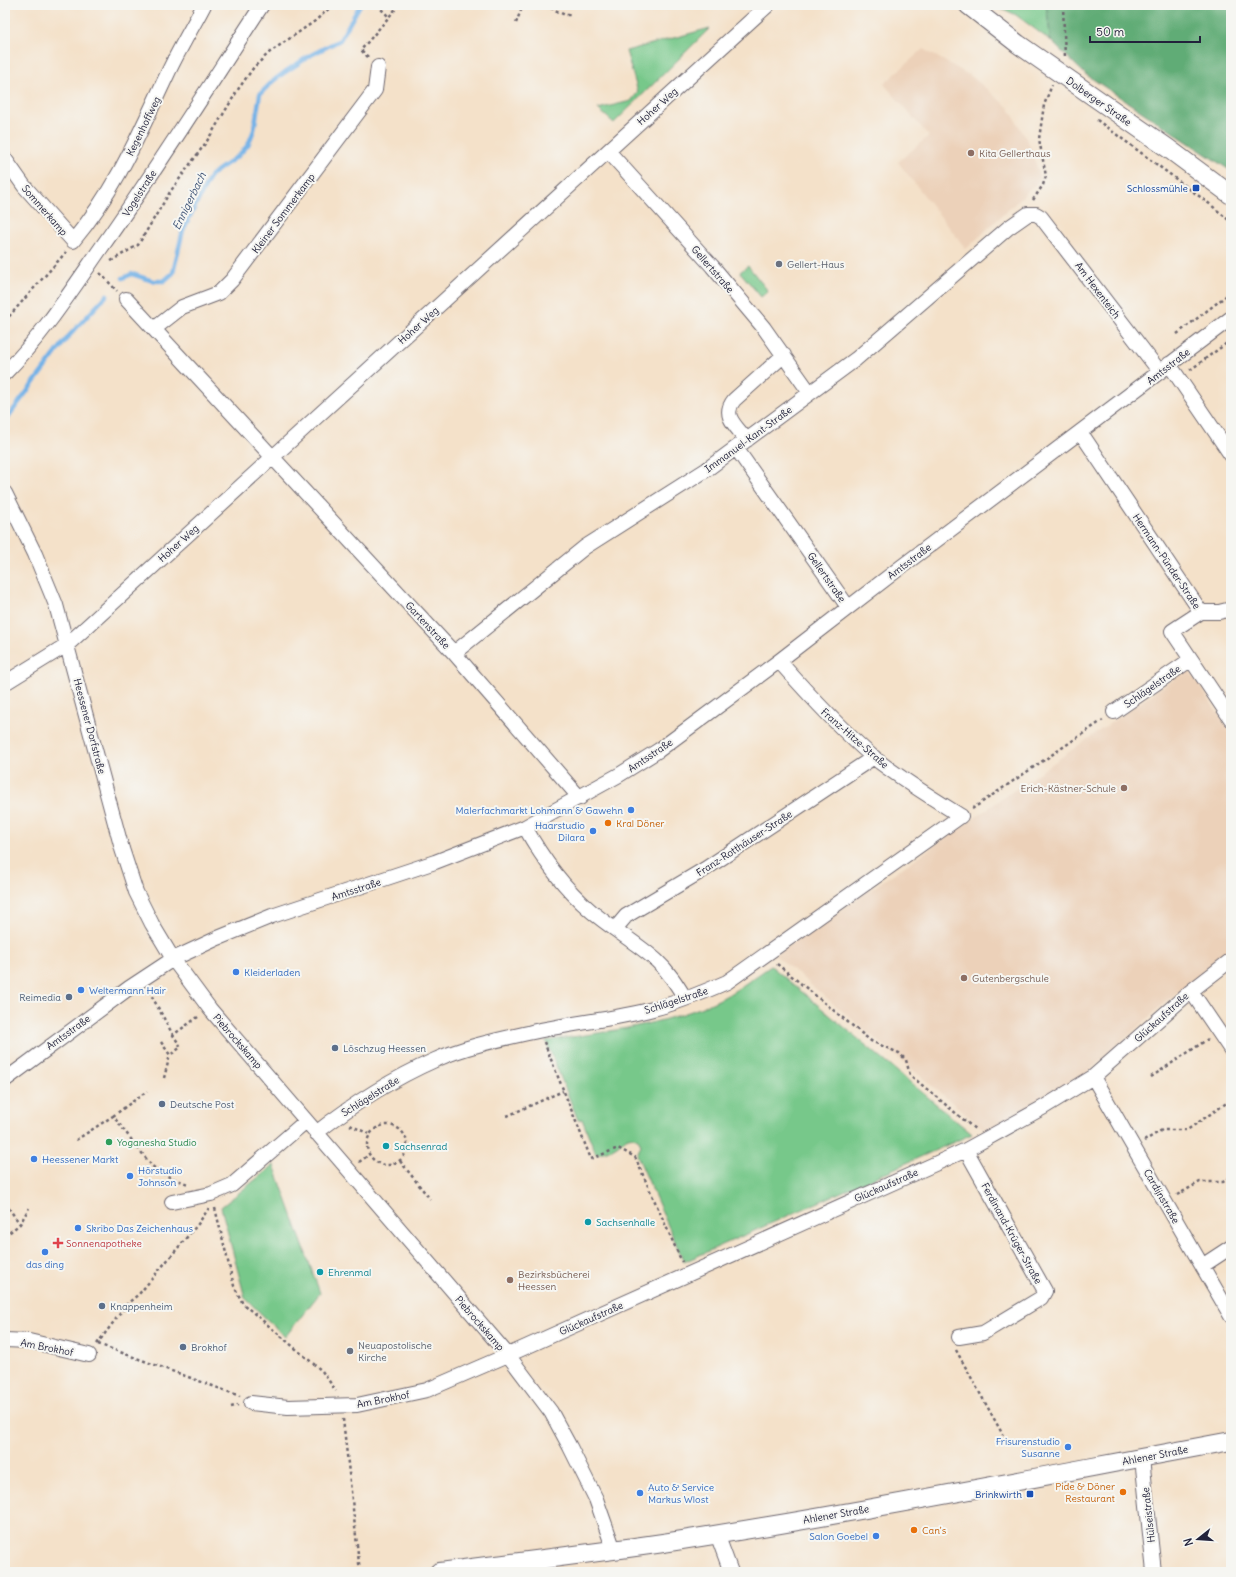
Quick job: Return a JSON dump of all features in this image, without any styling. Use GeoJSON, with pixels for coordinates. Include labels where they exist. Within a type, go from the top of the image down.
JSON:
{"type":"FeatureCollection","features":[{"type":"Feature","properties":{"kind":"main road","name":"Dolberger Straße"},"geometry":{"type":"LineString","coordinates":[[968,5],[1018,44],[1231,194]]}},
{"type":"Feature","properties":{"kind":"main road","name":"Ahlener Straße"},"geometry":{"type":"LineString","coordinates":[[439,1572],[614,1550],[717,1534],[998,1486],[1231,1441]]}},
{"type":"Feature","properties":{"kind":"street","name":"Kegenhoffweg"},"geometry":{"type":"LineString","coordinates":[[72,241],[94,214],[118,178],[168,73],[204,5]]}},
{"type":"Feature","properties":{"kind":"street","name":"Vogelstraße"},"geometry":{"type":"LineString","coordinates":[[5,373],[32,344],[95,257],[262,5]]}},
{"type":"Feature","properties":{"kind":"street","name":"Hoher Weg"},"geometry":{"type":"LineString","coordinates":[[5,683],[68,644],[768,5]]}},
{"type":"Feature","properties":{"kind":"street","name":"Kleiner Sommerkamp"},"geometry":{"type":"LineString","coordinates":[[154,329],[182,307],[219,293],[232,280],[375,90],[378,67]]}},
{"type":"Feature","properties":{"kind":"street","name":"Gellertstraße"},"geometry":{"type":"LineString","coordinates":[[608,151],[712,266],[764,328],[810,393]]}},
{"type":"Feature","properties":{"kind":"street","name":"Sommerkamp"},"geometry":{"type":"LineString","coordinates":[[5,159],[24,186],[72,241]]}},
{"type":"Feature","properties":{"kind":"street","name":"Am Hexenteich"},"geometry":{"type":"LineString","coordinates":[[1031,213],[1041,218],[1164,368],[1178,378],[1231,455]]}},
{"type":"Feature","properties":{"kind":"street","name":"Immanuel-Kant-Straße"},"geometry":{"type":"LineString","coordinates":[[454,653],[585,547],[670,494],[742,444],[856,359],[1008,228],[1031,213]]}},
{"type":"Feature","properties":{"kind":"street"},"geometry":{"type":"LineString","coordinates":[[126,299],[272,457]]}},
{"type":"Feature","properties":{"kind":"street","name":"Amtsstraße"},"geometry":{"type":"LineString","coordinates":[[5,1080],[143,979],[173,959],[218,938],[272,916],[435,862],[525,827],[580,798],[659,750],[780,661],[848,607],[1231,318]]}},
{"type":"Feature","properties":{"kind":"street","name":"Gellertstraße"},"geometry":{"type":"LineString","coordinates":[[784,355],[734,400],[729,407],[728,413],[742,444],[848,607]]}},
{"type":"Feature","properties":{"kind":"street","name":"Hermann-Pünder-Straße"},"geometry":{"type":"LineString","coordinates":[[1081,432],[1201,612],[1172,632],[1231,719]]}},
{"type":"Feature","properties":{"kind":"street","name":"Gartenstraße"},"geometry":{"type":"LineString","coordinates":[[272,457],[454,653],[580,798]]}},
{"type":"Feature","properties":{"kind":"street","name":"Heessener Dorfstraße"},"geometry":{"type":"LineString","coordinates":[[5,493],[40,566],[56,605],[68,644],[122,849],[136,892],[152,924],[173,959]]}},
{"type":"Feature","properties":{"kind":"street"},"geometry":{"type":"LineString","coordinates":[[1201,612],[1219,612],[1231,609]]}},
{"type":"Feature","properties":{"kind":"street","name":"Schlägelstraße"},"geometry":{"type":"LineString","coordinates":[[1114,712],[1190,660]]}},
{"type":"Feature","properties":{"kind":"street","name":"Franz-Hitze-Straße"},"geometry":{"type":"LineString","coordinates":[[780,661],[819,706],[874,757],[923,792],[961,816]]}},
{"type":"Feature","properties":{"kind":"street","name":"Franz-Rotthäuser-Straße"},"geometry":{"type":"LineString","coordinates":[[615,929],[626,916],[705,869],[874,757]]}},
{"type":"Feature","properties":{"kind":"street","name":"Schlägelstraße"},"geometry":{"type":"LineString","coordinates":[[316,1133],[355,1104],[397,1078],[436,1060],[480,1045],[539,1031],[654,1009],[705,992],[727,982],[765,953],[961,816]]}},
{"type":"Feature","properties":{"kind":"street"},"geometry":{"type":"LineString","coordinates":[[525,827],[533,842],[562,882],[591,911],[657,961],[672,977],[685,998]]}},
{"type":"Feature","properties":{"kind":"street","name":"Piebrockskamp"},"geometry":{"type":"LineString","coordinates":[[173,959],[210,1009],[508,1355],[550,1412],[570,1448],[596,1500],[614,1550]]}},
{"type":"Feature","properties":{"kind":"street","name":"Glückaufstraße"},"geometry":{"type":"LineString","coordinates":[[508,1355],[966,1150],[1044,1108],[1093,1077],[1190,990],[1231,960]]}},
{"type":"Feature","properties":{"kind":"street"},"geometry":{"type":"LineString","coordinates":[[1190,990],[1231,1050]]}},
{"type":"Feature","properties":{"kind":"street","name":"Cardijnstraße"},"geometry":{"type":"LineString","coordinates":[[1093,1077],[1231,1316]]}},
{"type":"Feature","properties":{"kind":"street"},"geometry":{"type":"LineString","coordinates":[[172,1202],[211,1194],[232,1185],[306,1121]]}},
{"type":"Feature","properties":{"kind":"street","name":"Ferdinand-Krüger-Straße"},"geometry":{"type":"LineString","coordinates":[[960,1337],[983,1333],[1041,1298],[1045,1291],[966,1150]]}},
{"type":"Feature","properties":{"kind":"street"},"geometry":{"type":"LineString","coordinates":[[1202,1266],[1231,1247]]}},
{"type":"Feature","properties":{"kind":"street","name":"Am Brokhof"},"geometry":{"type":"LineString","coordinates":[[5,1340],[29,1341],[89,1356]]}},
{"type":"Feature","properties":{"kind":"street","name":"Am Brokhof"},"geometry":{"type":"LineString","coordinates":[[250,1403],[288,1407],[342,1406],[386,1400],[427,1390],[508,1355]]}},
{"type":"Feature","properties":{"kind":"street","name":"Hülseistraße"},"geometry":{"type":"LineString","coordinates":[[1142,1458],[1154,1572]]}},
{"type":"Feature","properties":{"kind":"street"},"geometry":{"type":"LineString","coordinates":[[717,1534],[731,1572]]}},
{"type":"Feature","properties":{"kind":"path"},"geometry":{"type":"LineString","coordinates":[[108,264],[113,259],[138,245],[170,192],[207,141],[239,88],[254,67],[270,52],[315,21],[333,5]]}},
{"type":"Feature","properties":{"kind":"path"},"geometry":{"type":"LineString","coordinates":[[377,5],[388,16]]}},
{"type":"Feature","properties":{"kind":"path"},"geometry":{"type":"LineString","coordinates":[[378,67],[361,50],[388,16],[399,5]]}},
{"type":"Feature","properties":{"kind":"path"},"geometry":{"type":"LineString","coordinates":[[516,23],[523,5]]}},
{"type":"Feature","properties":{"kind":"path"},"geometry":{"type":"LineString","coordinates":[[545,5],[565,15],[570,15]]}},
{"type":"Feature","properties":{"kind":"path"},"geometry":{"type":"LineString","coordinates":[[1063,5],[1066,56],[1064,60]]}},
{"type":"Feature","properties":{"kind":"path"},"geometry":{"type":"LineString","coordinates":[[1031,213],[1033,201],[1043,185],[1046,176],[1039,138],[1044,105],[1052,84]]}},
{"type":"Feature","properties":{"kind":"path"},"geometry":{"type":"LineString","coordinates":[[5,321],[66,252],[72,241]]}},
{"type":"Feature","properties":{"kind":"path"},"geometry":{"type":"LineString","coordinates":[[100,273],[104,268]]}},
{"type":"Feature","properties":{"kind":"path"},"geometry":{"type":"LineString","coordinates":[[1177,334],[1231,292]]}},
{"type":"Feature","properties":{"kind":"path"},"geometry":{"type":"LineString","coordinates":[[1178,378],[1231,340]]}},
{"type":"Feature","properties":{"kind":"path"},"geometry":{"type":"LineString","coordinates":[[961,816],[1114,712]]}},
{"type":"Feature","properties":{"kind":"path"},"geometry":{"type":"LineString","coordinates":[[765,953],[871,1041],[899,1053],[906,1060],[910,1075],[987,1139]]}},
{"type":"Feature","properties":{"kind":"path"},"geometry":{"type":"LineString","coordinates":[[143,979],[172,1035],[182,1047],[170,1055],[164,1078]]}},
{"type":"Feature","properties":{"kind":"path"},"geometry":{"type":"LineString","coordinates":[[172,1035],[200,1016]]}},
{"type":"Feature","properties":{"kind":"path"},"geometry":{"type":"LineString","coordinates":[[539,1031],[591,1159],[618,1148],[635,1157],[688,1274]]}},
{"type":"Feature","properties":{"kind":"path"},"geometry":{"type":"LineString","coordinates":[[1151,1077],[1219,1032]]}},
{"type":"Feature","properties":{"kind":"path"},"geometry":{"type":"LineString","coordinates":[[161,1042],[170,1055]]}},
{"type":"Feature","properties":{"kind":"path"},"geometry":{"type":"LineString","coordinates":[[76,1140],[113,1116],[147,1091]]}},
{"type":"Feature","properties":{"kind":"path"},"geometry":{"type":"LineString","coordinates":[[507,1116],[563,1091]]}},
{"type":"Feature","properties":{"kind":"path"},"geometry":{"type":"LineString","coordinates":[[1134,1148],[1162,1130],[1187,1130],[1231,1100]]}},
{"type":"Feature","properties":{"kind":"path"},"geometry":{"type":"LineString","coordinates":[[113,1116],[152,1166],[179,1181]]}},
{"type":"Feature","properties":{"kind":"path"},"geometry":{"type":"LineString","coordinates":[[335,1118],[369,1134]]}},
{"type":"Feature","properties":{"kind":"path"},"geometry":{"type":"LineString","coordinates":[[383,1125],[392,1125],[400,1129],[408,1144],[406,1153],[400,1161],[388,1166],[374,1161],[366,1148],[369,1134],[375,1128],[383,1125]]}},
{"type":"Feature","properties":{"kind":"path"},"geometry":{"type":"LineString","coordinates":[[400,1161],[430,1199]]}},
{"type":"Feature","properties":{"kind":"path"},"geometry":{"type":"LineString","coordinates":[[1166,1202],[1200,1182],[1223,1182],[1231,1176]]}},
{"type":"Feature","properties":{"kind":"path"},"geometry":{"type":"LineString","coordinates":[[89,1356],[128,1303],[139,1294],[198,1224],[209,1209],[211,1194]]}},
{"type":"Feature","properties":{"kind":"path"},"geometry":{"type":"LineString","coordinates":[[211,1194],[238,1296],[243,1304],[258,1319],[322,1372],[338,1394],[342,1406],[360,1572]]}},
{"type":"Feature","properties":{"kind":"path"},"geometry":{"type":"LineString","coordinates":[[5,1203],[20,1224]]}},
{"type":"Feature","properties":{"kind":"path"},"geometry":{"type":"LineString","coordinates":[[5,1236],[20,1224],[30,1208]]}},
{"type":"Feature","properties":{"kind":"path"},"geometry":{"type":"LineString","coordinates":[[960,1337],[955,1349],[1003,1435]]}},
{"type":"Feature","properties":{"kind":"path"},"geometry":{"type":"LineString","coordinates":[[98,1344],[226,1390],[250,1403]]}},
{"type":"Feature","properties":{"kind":"shaded area","name":"Kita Gellerthaus"},"geometry":{"type":"Polygon","coordinates":[[[923,49],[971,76],[1009,108],[1029,144],[1041,179],[966,249],[898,162],[929,136],[884,84],[923,49]]]}},
{"type":"Feature","properties":{"kind":"shaded area"},"geometry":{"type":"Polygon","coordinates":[[[1188,669],[1231,732],[1231,953],[1167,1001],[1089,1071],[1029,1110],[985,1130],[775,955],[1188,669]]]}},
{"type":"Feature","properties":{"kind":"green space"},"geometry":{"type":"Polygon","coordinates":[[[995,5],[1046,5],[1051,41],[1016,15],[995,5]]]}},
{"type":"Feature","properties":{"kind":"green space"},"geometry":{"type":"Polygon","coordinates":[[[1046,5],[1229,5],[1231,11],[1231,171],[1085,74],[1051,41],[1046,5]]]}},
{"type":"Feature","properties":{"kind":"green space"},"geometry":{"type":"Polygon","coordinates":[[[710,28],[614,123],[598,109],[631,101],[638,92],[626,51],[710,28]]]}},
{"type":"Feature","properties":{"kind":"green space"},"geometry":{"type":"Polygon","coordinates":[[[748,266],[768,291],[761,297],[740,272],[748,266]]]}},
{"type":"Feature","properties":{"kind":"green space"},"geometry":{"type":"Polygon","coordinates":[[[771,966],[972,1134],[684,1262],[637,1155],[641,1145],[639,1140],[629,1137],[613,1149],[596,1154],[582,1119],[578,1120],[546,1041],[653,1023],[694,1010],[729,994],[771,966]]]}},
{"type":"Feature","properties":{"kind":"green space"},"geometry":{"type":"Polygon","coordinates":[[[274,1165],[320,1293],[285,1337],[245,1298],[221,1207],[274,1165]]]}},
{"type":"Feature","properties":{"kind":"waterway","name":"Ennigerbach"},"geometry":{"type":"LineString","coordinates":[[123,278],[132,274],[153,281],[164,281],[173,273],[183,230],[211,175],[238,156],[248,145],[254,130],[260,94],[285,72],[311,55],[340,40],[360,5]]}},
{"type":"Feature","properties":{"kind":"waterway","name":"Ennigerbach"},"geometry":{"type":"LineString","coordinates":[[5,421],[68,337],[107,295]]}},
{"type":"Feature","properties":{"kind":"place","name":"Kita Gellerthaus"},"geometry":{"type":"Point","coordinates":[971,153]}},
{"type":"Feature","properties":{"kind":"place","name":"Schlossmühle"},"geometry":{"type":"Point","coordinates":[1196,188]}},
{"type":"Feature","properties":{"kind":"place","name":"Gellert-Haus"},"geometry":{"type":"Point","coordinates":[779,264]}},
{"type":"Feature","properties":{"kind":"place","name":"Erich-Kästner-Schule"},"geometry":{"type":"Point","coordinates":[1124,788]}},
{"type":"Feature","properties":{"kind":"place","name":"Malerfachmarkt Lohmann & Gawehn"},"geometry":{"type":"Point","coordinates":[631,810]}},
{"type":"Feature","properties":{"kind":"place","name":"Kral Döner"},"geometry":{"type":"Point","coordinates":[608,823]}},
{"type":"Feature","properties":{"kind":"place","name":"Haarstudio Dilara"},"geometry":{"type":"Point","coordinates":[593,831]}},
{"type":"Feature","properties":{"kind":"place","name":"Kleiderladen"},"geometry":{"type":"Point","coordinates":[236,972]}},
{"type":"Feature","properties":{"kind":"place","name":"Gutenbergschule"},"geometry":{"type":"Point","coordinates":[964,978]}},
{"type":"Feature","properties":{"kind":"place","name":"Weltermann Hair"},"geometry":{"type":"Point","coordinates":[81,990]}},
{"type":"Feature","properties":{"kind":"place","name":"Reimedia"},"geometry":{"type":"Point","coordinates":[69,997]}},
{"type":"Feature","properties":{"kind":"place","name":"Löschzug Heessen"},"geometry":{"type":"Point","coordinates":[335,1048]}},
{"type":"Feature","properties":{"kind":"place","name":"Deutsche Post"},"geometry":{"type":"Point","coordinates":[162,1104]}},
{"type":"Feature","properties":{"kind":"place","name":"Yoganesha Studio"},"geometry":{"type":"Point","coordinates":[109,1142]}},
{"type":"Feature","properties":{"kind":"place","name":"Sachsenrad"},"geometry":{"type":"Point","coordinates":[386,1146]}},
{"type":"Feature","properties":{"kind":"place","name":"Heessener Markt"},"geometry":{"type":"Point","coordinates":[34,1159]}},
{"type":"Feature","properties":{"kind":"place","name":"Hörstudio Johnson"},"geometry":{"type":"Point","coordinates":[130,1176]}},
{"type":"Feature","properties":{"kind":"place","name":"Sachsenhalle"},"geometry":{"type":"Point","coordinates":[588,1222]}},
{"type":"Feature","properties":{"kind":"place","name":"Skribo Das Zeichenhaus"},"geometry":{"type":"Point","coordinates":[78,1228]}},
{"type":"Feature","properties":{"kind":"place","name":"Sonnenapotheke"},"geometry":{"type":"Point","coordinates":[58,1243]}},
{"type":"Feature","properties":{"kind":"place","name":"das ding"},"geometry":{"type":"Point","coordinates":[45,1252]}},
{"type":"Feature","properties":{"kind":"place","name":"Ehrenmal"},"geometry":{"type":"Point","coordinates":[320,1272]}},
{"type":"Feature","properties":{"kind":"place","name":"Bezirksbücherei Heessen"},"geometry":{"type":"Point","coordinates":[510,1280]}},
{"type":"Feature","properties":{"kind":"place","name":"Knappenheim"},"geometry":{"type":"Point","coordinates":[102,1306]}},
{"type":"Feature","properties":{"kind":"place","name":"Brokhof"},"geometry":{"type":"Point","coordinates":[183,1347]}},
{"type":"Feature","properties":{"kind":"place","name":"Neuapostolische Kirche"},"geometry":{"type":"Point","coordinates":[350,1351]}},
{"type":"Feature","properties":{"kind":"place","name":"Frisurenstudio Susanne"},"geometry":{"type":"Point","coordinates":[1068,1447]}},
{"type":"Feature","properties":{"kind":"place","name":"Pide & Döner Restaurant"},"geometry":{"type":"Point","coordinates":[1123,1492]}},
{"type":"Feature","properties":{"kind":"place","name":"Auto & Service Markus Wlost"},"geometry":{"type":"Point","coordinates":[640,1493]}},
{"type":"Feature","properties":{"kind":"place","name":"Brinkwirth"},"geometry":{"type":"Point","coordinates":[1030,1494]}},
{"type":"Feature","properties":{"kind":"place","name":"Can's"},"geometry":{"type":"Point","coordinates":[914,1530]}},
{"type":"Feature","properties":{"kind":"place","name":"Salon Goebel"},"geometry":{"type":"Point","coordinates":[876,1536]}}]}
